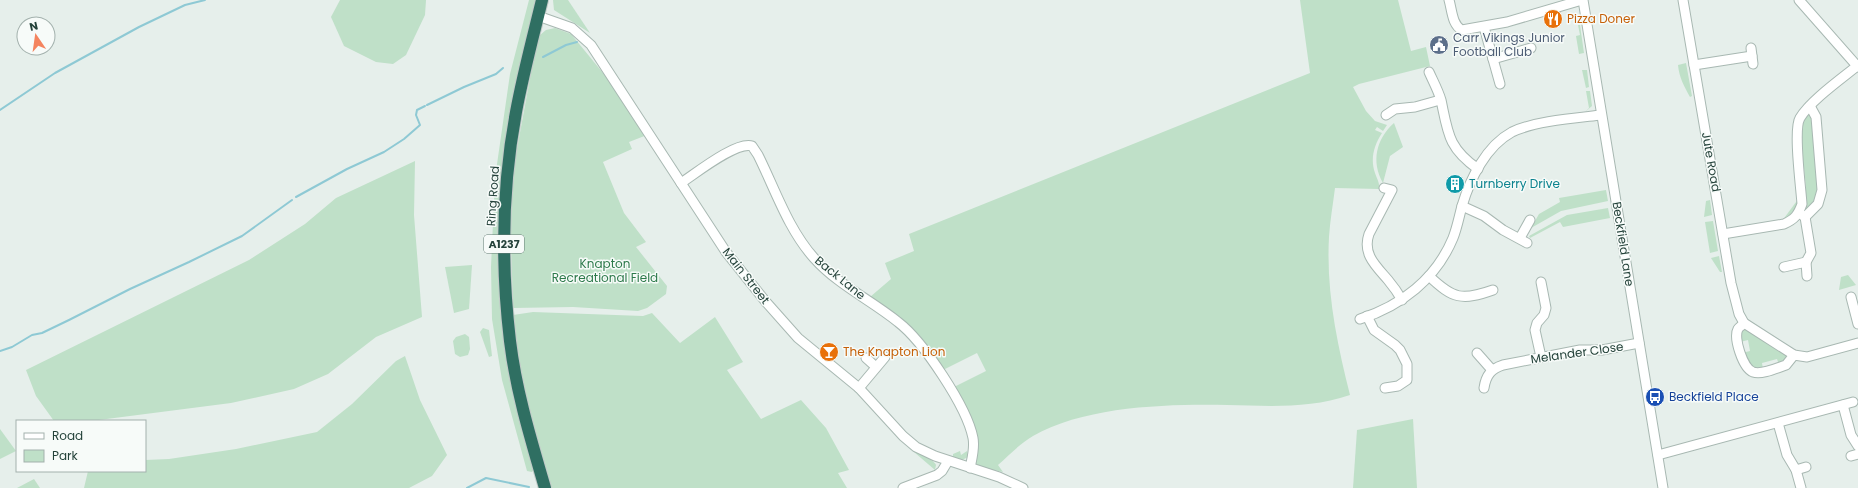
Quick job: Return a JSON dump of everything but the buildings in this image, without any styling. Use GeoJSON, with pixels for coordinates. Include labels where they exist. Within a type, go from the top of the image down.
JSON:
{"type":"FeatureCollection","features":[{"type":"Feature","properties":{"kind":"highway","name":"Ring Road"},"geometry":{"type":"LineString","coordinates":[[542,0],[516,112],[506,188],[504,265],[510,342],[519,392],[531,441],[545,488]]}},
{"type":"Feature","properties":{"kind":"street"},"geometry":{"type":"LineString","coordinates":[[1449,0],[1458,28],[1462,30],[1507,22],[1583,0]]}},
{"type":"Feature","properties":{"kind":"street","name":"Beckfield Lane"},"geometry":{"type":"LineString","coordinates":[[1583,0],[1663,488]]}},
{"type":"Feature","properties":{"kind":"street","name":"Jute Road"},"geometry":{"type":"LineString","coordinates":[[1683,0],[1736,305],[1738,314],[1744,323]]}},
{"type":"Feature","properties":{"kind":"street"},"geometry":{"type":"LineString","coordinates":[[1799,0],[1858,67],[1810,106],[1800,118],[1796,132],[1802,215],[1812,248],[1806,262],[1807,276]]}},
{"type":"Feature","properties":{"kind":"street","name":"Main Street"},"geometry":{"type":"LineString","coordinates":[[538,16],[572,28],[589,42],[726,252],[780,319],[810,349],[859,388],[909,442],[924,452],[1008,481],[1023,488]]}},
{"type":"Feature","properties":{"kind":"street"},"geometry":{"type":"LineString","coordinates":[[1484,27],[1500,84]]}},
{"type":"Feature","properties":{"kind":"street"},"geometry":{"type":"LineString","coordinates":[[1493,58],[1531,48]]}},
{"type":"Feature","properties":{"kind":"street"},"geometry":{"type":"LineString","coordinates":[[1694,65],[1752,56]]}},
{"type":"Feature","properties":{"kind":"street"},"geometry":{"type":"LineString","coordinates":[[1429,72],[1440,100],[1450,138],[1460,154],[1478,169]]}},
{"type":"Feature","properties":{"kind":"street"},"geometry":{"type":"LineString","coordinates":[[1386,115],[1395,109],[1415,107],[1440,100]]}},
{"type":"Feature","properties":{"kind":"street"},"geometry":{"type":"LineString","coordinates":[[1723,234],[1784,224],[1794,220],[1818,204],[1822,190],[1816,117],[1810,106]]}},
{"type":"Feature","properties":{"kind":"street"},"geometry":{"type":"LineString","coordinates":[[1384,388],[1410,382],[1407,364],[1400,350],[1374,330],[1363,318],[1386,309],[1402,300],[1429,276],[1443,258],[1453,238],[1462,206],[1478,169],[1491,149],[1511,133],[1530,126],[1602,114]]}},
{"type":"Feature","properties":{"kind":"street","name":"Back Lane"},"geometry":{"type":"LineString","coordinates":[[681,184],[730,151],[746,145],[752,146],[758,154],[793,229],[813,257],[834,277],[898,322],[914,336],[925,350],[956,400],[971,431],[974,446],[970,468]]}},
{"type":"Feature","properties":{"kind":"street"},"geometry":{"type":"LineString","coordinates":[[1391,190],[1369,234],[1367,245],[1371,261],[1402,300]]}},
{"type":"Feature","properties":{"kind":"street"},"geometry":{"type":"LineString","coordinates":[[1462,206],[1484,216],[1503,230],[1523,240],[1530,220]]}},
{"type":"Feature","properties":{"kind":"street"},"geometry":{"type":"LineString","coordinates":[[1784,267],[1806,262]]}},
{"type":"Feature","properties":{"kind":"street"},"geometry":{"type":"LineString","coordinates":[[1429,276],[1449,292],[1459,297],[1474,297],[1482,290],[1493,290]]}},
{"type":"Feature","properties":{"kind":"street"},"geometry":{"type":"LineString","coordinates":[[1541,282],[1546,308],[1544,315],[1537,323],[1535,330],[1541,357]]}},
{"type":"Feature","properties":{"kind":"street"},"geometry":{"type":"LineString","coordinates":[[1851,297],[1858,324]]}},
{"type":"Feature","properties":{"kind":"street"},"geometry":{"type":"LineString","coordinates":[[1794,355],[1786,365],[1757,372],[1748,369],[1742,358],[1737,336],[1738,330],[1744,323],[1794,355],[1807,357],[1858,343]]}},
{"type":"Feature","properties":{"kind":"street","name":"Melander Close"},"geometry":{"type":"LineString","coordinates":[[1492,370],[1503,365],[1541,357],[1580,350],[1602,350],[1639,343]]}},
{"type":"Feature","properties":{"kind":"street"},"geometry":{"type":"LineString","coordinates":[[1477,353],[1492,370],[1488,375],[1484,388]]}},
{"type":"Feature","properties":{"kind":"street"},"geometry":{"type":"LineString","coordinates":[[866,358],[876,367]]}},
{"type":"Feature","properties":{"kind":"street"},"geometry":{"type":"LineString","coordinates":[[859,388],[885,358]]}},
{"type":"Feature","properties":{"kind":"street"},"geometry":{"type":"LineString","coordinates":[[1658,455],[1853,402]]}},
{"type":"Feature","properties":{"kind":"street"},"geometry":{"type":"LineString","coordinates":[[1843,405],[1851,435],[1858,446]]}},
{"type":"Feature","properties":{"kind":"street"},"geometry":{"type":"LineString","coordinates":[[1778,423],[1787,455],[1796,470],[1801,488]]}},
{"type":"Feature","properties":{"kind":"street"},"geometry":{"type":"LineString","coordinates":[[903,488],[937,474],[942,471],[948,461]]}},
{"type":"Feature","properties":{"kind":"street"},"geometry":{"type":"LineString","coordinates":[[1796,470],[1806,467]]}},
{"type":"Feature","properties":{"kind":"green space"},"geometry":{"type":"Polygon","coordinates":[[[340,0],[426,0],[425,15],[406,55],[393,64],[376,62],[344,46],[331,17],[340,0]]]}},
{"type":"Feature","properties":{"kind":"green space"},"geometry":{"type":"Polygon","coordinates":[[[529,0],[537,0],[499,222],[499,276],[502,319],[534,469],[532,472],[527,471],[502,380],[492,319],[491,267],[495,178],[510,74],[529,0]]]}},
{"type":"Feature","properties":{"kind":"green space"},"geometry":{"type":"Polygon","coordinates":[[[553,0],[568,0],[590,33],[554,10],[553,0]]]}},
{"type":"Feature","properties":{"kind":"green space"},"geometry":{"type":"Polygon","coordinates":[[[1300,0],[1398,0],[1411,51],[1426,47],[1430,66],[1359,84],[1353,87],[1366,111],[1375,121],[1387,125],[1383,131],[1377,127],[1375,130],[1382,133],[1375,147],[1373,157],[1379,189],[1335,188],[1329,237],[1329,277],[1337,336],[1350,395],[1319,403],[1304,405],[1153,406],[1102,413],[1077,418],[1054,426],[1033,436],[998,465],[1003,472],[979,467],[975,463],[976,451],[954,387],[986,371],[977,353],[945,369],[942,368],[920,336],[897,315],[870,297],[891,279],[885,263],[914,251],[909,234],[1310,73],[1300,0]]]}},
{"type":"Feature","properties":{"kind":"green space"},"geometry":{"type":"Polygon","coordinates":[[[1578,25],[1580,25],[1584,53],[1579,54],[1576,36],[1580,35],[1578,25]]]}},
{"type":"Feature","properties":{"kind":"green space","name":"Knapton Recreational Field"},"geometry":{"type":"Polygon","coordinates":[[[555,28],[571,34],[612,84],[647,135],[629,142],[632,149],[603,162],[624,213],[646,242],[636,247],[667,286],[666,294],[647,308],[638,311],[573,307],[513,308],[510,213],[514,165],[533,62],[540,35],[546,30],[555,28]]]}},
{"type":"Feature","properties":{"kind":"green space"},"geometry":{"type":"Polygon","coordinates":[[[1686,63],[1692,96],[1690,97],[1681,77],[1678,65],[1686,63]]]}},
{"type":"Feature","properties":{"kind":"green space"},"geometry":{"type":"Polygon","coordinates":[[[1582,70],[1587,70],[1589,87],[1586,88],[1582,70]]]}},
{"type":"Feature","properties":{"kind":"green space"},"geometry":{"type":"Polygon","coordinates":[[[1586,91],[1590,91],[1592,106],[1585,112],[1589,108],[1586,91]]]}},
{"type":"Feature","properties":{"kind":"green space"},"geometry":{"type":"Polygon","coordinates":[[[1810,112],[1812,118],[1818,194],[1817,199],[1805,212],[1804,189],[1806,187],[1804,168],[1801,165],[1799,126],[1810,112]]]}},
{"type":"Feature","properties":{"kind":"green space"},"geometry":{"type":"Polygon","coordinates":[[[1394,123],[1403,147],[1390,156],[1383,183],[1377,167],[1377,151],[1383,136],[1394,123]]]}},
{"type":"Feature","properties":{"kind":"green space"},"geometry":{"type":"Polygon","coordinates":[[[415,161],[414,215],[422,317],[376,337],[328,374],[294,389],[231,403],[99,420],[53,420],[36,396],[26,370],[249,260],[305,224],[336,198],[415,161]]]}},
{"type":"Feature","properties":{"kind":"green space"},"geometry":{"type":"Polygon","coordinates":[[[1606,190],[1608,201],[1561,211],[1531,228],[1539,214],[1560,202],[1559,198],[1606,190]]]}},
{"type":"Feature","properties":{"kind":"green space"},"geometry":{"type":"Polygon","coordinates":[[[1799,198],[1795,212],[1782,221],[1799,198]]]}},
{"type":"Feature","properties":{"kind":"green space"},"geometry":{"type":"Polygon","coordinates":[[[1710,200],[1712,215],[1704,217],[1706,201],[1710,200]]]}},
{"type":"Feature","properties":{"kind":"green space"},"geometry":{"type":"Polygon","coordinates":[[[1608,208],[1610,218],[1563,227],[1560,222],[1530,238],[1529,236],[1567,215],[1608,208]]]}},
{"type":"Feature","properties":{"kind":"green space"},"geometry":{"type":"Polygon","coordinates":[[[1713,221],[1718,251],[1710,253],[1705,222],[1713,221]]]}},
{"type":"Feature","properties":{"kind":"green space"},"geometry":{"type":"Polygon","coordinates":[[[1719,256],[1722,272],[1720,272],[1711,258],[1719,256]]]}},
{"type":"Feature","properties":{"kind":"green space"},"geometry":{"type":"Polygon","coordinates":[[[472,265],[469,309],[454,313],[445,267],[472,265]]]}},
{"type":"Feature","properties":{"kind":"green space"},"geometry":{"type":"Polygon","coordinates":[[[1848,275],[1856,285],[1839,290],[1841,277],[1848,275]]]}},
{"type":"Feature","properties":{"kind":"green space"},"geometry":{"type":"Polygon","coordinates":[[[533,312],[643,316],[652,313],[680,343],[715,317],[743,362],[727,370],[761,419],[801,400],[826,428],[849,470],[838,473],[847,488],[551,488],[527,403],[515,337],[513,315],[533,312]]]}},
{"type":"Feature","properties":{"kind":"green space"},"geometry":{"type":"Polygon","coordinates":[[[1744,327],[1787,356],[1788,360],[1779,365],[1777,359],[1762,363],[1763,369],[1754,371],[1742,353],[1750,351],[1748,340],[1740,342],[1740,330],[1744,327]]]}},
{"type":"Feature","properties":{"kind":"green space"},"geometry":{"type":"Polygon","coordinates":[[[483,328],[489,330],[492,356],[489,357],[480,332],[483,328]]]}},
{"type":"Feature","properties":{"kind":"green space"},"geometry":{"type":"Polygon","coordinates":[[[465,334],[469,337],[470,349],[468,355],[460,357],[455,354],[453,341],[456,337],[465,334]]]}},
{"type":"Feature","properties":{"kind":"green space"},"geometry":{"type":"Polygon","coordinates":[[[405,356],[420,400],[447,455],[432,476],[409,488],[84,488],[88,472],[146,472],[146,460],[169,459],[236,449],[317,432],[352,404],[396,361],[405,356]]]}},
{"type":"Feature","properties":{"kind":"green space"},"geometry":{"type":"Polygon","coordinates":[[[1413,419],[1417,488],[1353,488],[1357,430],[1413,419]]]}},
{"type":"Feature","properties":{"kind":"green space"},"geometry":{"type":"Polygon","coordinates":[[[0,429],[16,451],[0,459],[0,429]]]}},
{"type":"Feature","properties":{"kind":"green space"},"geometry":{"type":"Polygon","coordinates":[[[907,446],[932,460],[936,465],[935,470],[907,446]]]}},
{"type":"Feature","properties":{"kind":"green space"},"geometry":{"type":"Polygon","coordinates":[[[960,451],[961,455],[967,451],[968,457],[962,460],[953,458],[953,454],[960,451]]]}},
{"type":"Feature","properties":{"kind":"green space"},"geometry":{"type":"Polygon","coordinates":[[[34,479],[40,488],[17,488],[34,479]]]}},
{"type":"Feature","properties":{"kind":"waterway"},"geometry":{"type":"LineString","coordinates":[[0,110],[55,73],[139,27],[185,5],[205,0]]}},
{"type":"Feature","properties":{"kind":"waterway"},"geometry":{"type":"LineString","coordinates":[[543,57],[566,45],[577,42]]}},
{"type":"Feature","properties":{"kind":"waterway"},"geometry":{"type":"LineString","coordinates":[[427,105],[464,87],[496,74],[503,68]]}},
{"type":"Feature","properties":{"kind":"waterway"},"geometry":{"type":"LineString","coordinates":[[296,197],[347,169],[384,152],[404,139],[420,125],[416,115],[417,110],[425,106]]}},
{"type":"Feature","properties":{"kind":"waterway"},"geometry":{"type":"LineString","coordinates":[[0,351],[12,347],[32,335],[42,333],[242,236],[292,200]]}},
{"type":"Feature","properties":{"kind":"waterway"},"geometry":{"type":"LineString","coordinates":[[467,488],[486,478],[529,487]]}},
{"type":"Feature","properties":{"kind":"place","name":"Pizza Doner"},"geometry":{"type":"Point","coordinates":[1553,19]}},
{"type":"Feature","properties":{"kind":"place","name":"Carr Vikings Junior Football Club"},"geometry":{"type":"Point","coordinates":[1439,45]}},
{"type":"Feature","properties":{"kind":"place","name":"Turnberry Drive"},"geometry":{"type":"Point","coordinates":[1455,184]}},
{"type":"Feature","properties":{"kind":"place","name":"The Knapton Lion"},"geometry":{"type":"Point","coordinates":[829,352]}},
{"type":"Feature","properties":{"kind":"place","name":"Beckfield Place"},"geometry":{"type":"Point","coordinates":[1655,397]}}]}
